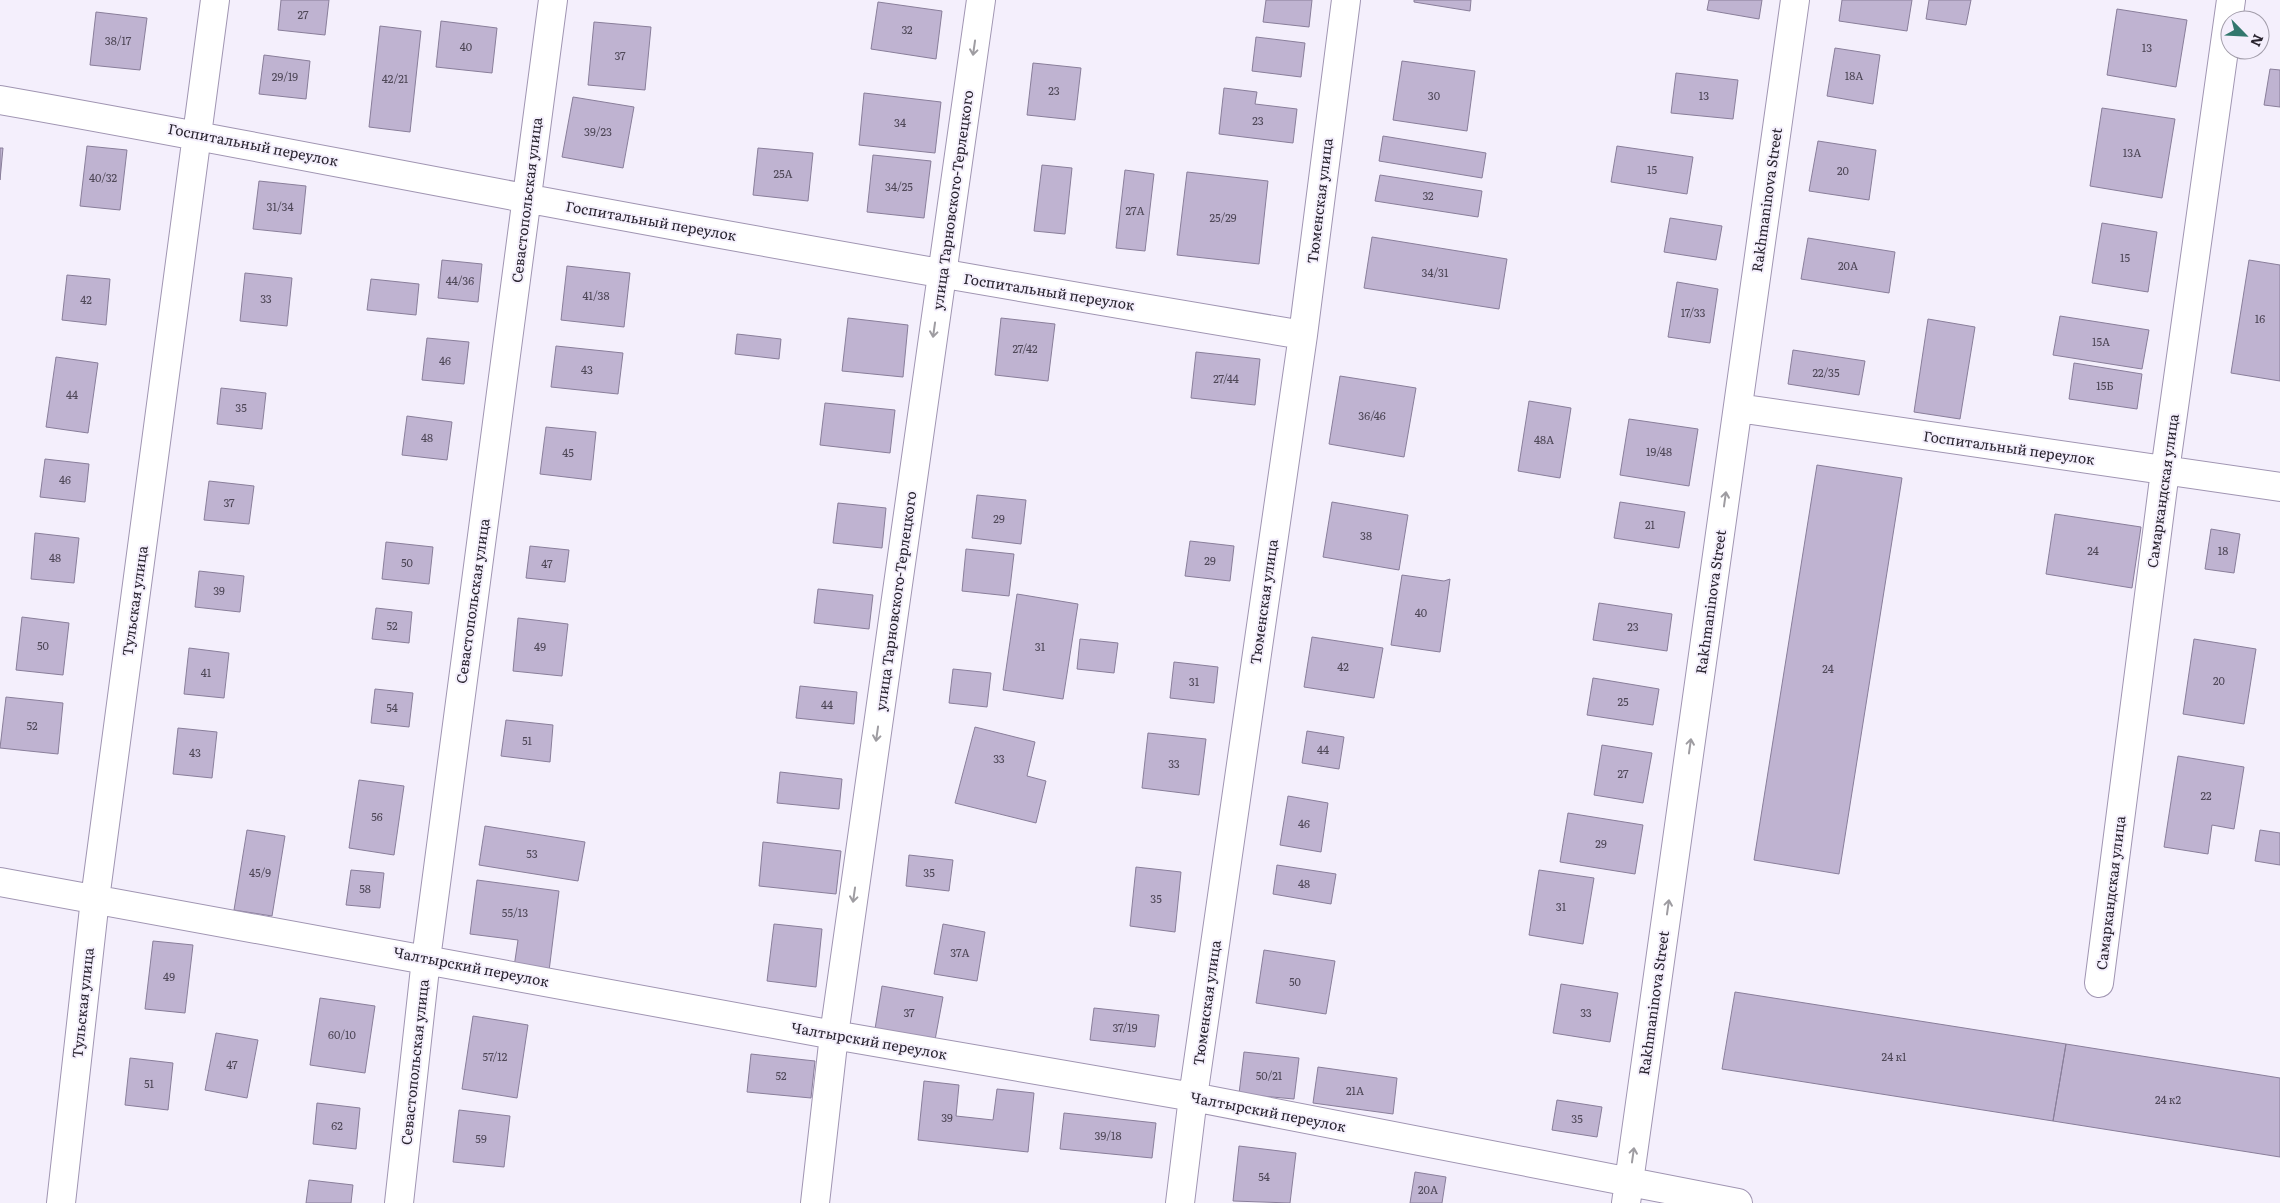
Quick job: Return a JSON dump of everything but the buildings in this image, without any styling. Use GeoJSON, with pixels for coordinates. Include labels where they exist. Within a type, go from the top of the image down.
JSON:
{"type":"FeatureCollection","features":[{"type":"Feature","properties":{"kind":"street","name":"Тульская улица"},"geometry":{"type":"LineString","coordinates":[[61,1203],[95,899],[215,0]]}},
{"type":"Feature","properties":{"kind":"street","name":"Севастопольская улица"},"geometry":{"type":"LineString","coordinates":[[399,1203],[426,959],[553,0]]}},
{"type":"Feature","properties":{"kind":"street","name":"улица Тарновского-Терлецкого"},"geometry":{"type":"LineString","coordinates":[[815,1203],[834,1036],[981,0]]}},
{"type":"Feature","properties":{"kind":"street","name":"Тюменская улица"},"geometry":{"type":"LineString","coordinates":[[1180,1203],[1193,1097],[1303,335],[1346,0]]}},
{"type":"Feature","properties":{"kind":"street","name":"Rakhmaninova Street"},"geometry":{"type":"LineString","coordinates":[[1628,1193],[1794,0]]}},
{"type":"Feature","properties":{"kind":"street","name":"Самаркандская улица"},"geometry":{"type":"LineString","coordinates":[[2099,983],[2165,471],[2232,0]]}},
{"type":"Feature","properties":{"kind":"street","name":"Госпитальный переулок"},"geometry":{"type":"LineString","coordinates":[[0,100],[198,134],[527,198],[942,274],[1303,335]]}},
{"type":"Feature","properties":{"kind":"street","name":"Госпитальный переулок"},"geometry":{"type":"LineString","coordinates":[[1738,408],[2280,487]]}},
{"type":"Feature","properties":{"kind":"street","name":"Чалтырский переулок"},"geometry":{"type":"LineString","coordinates":[[0,882],[426,959],[834,1036],[1193,1097],[1628,1193],[1738,1203]]}}]}
